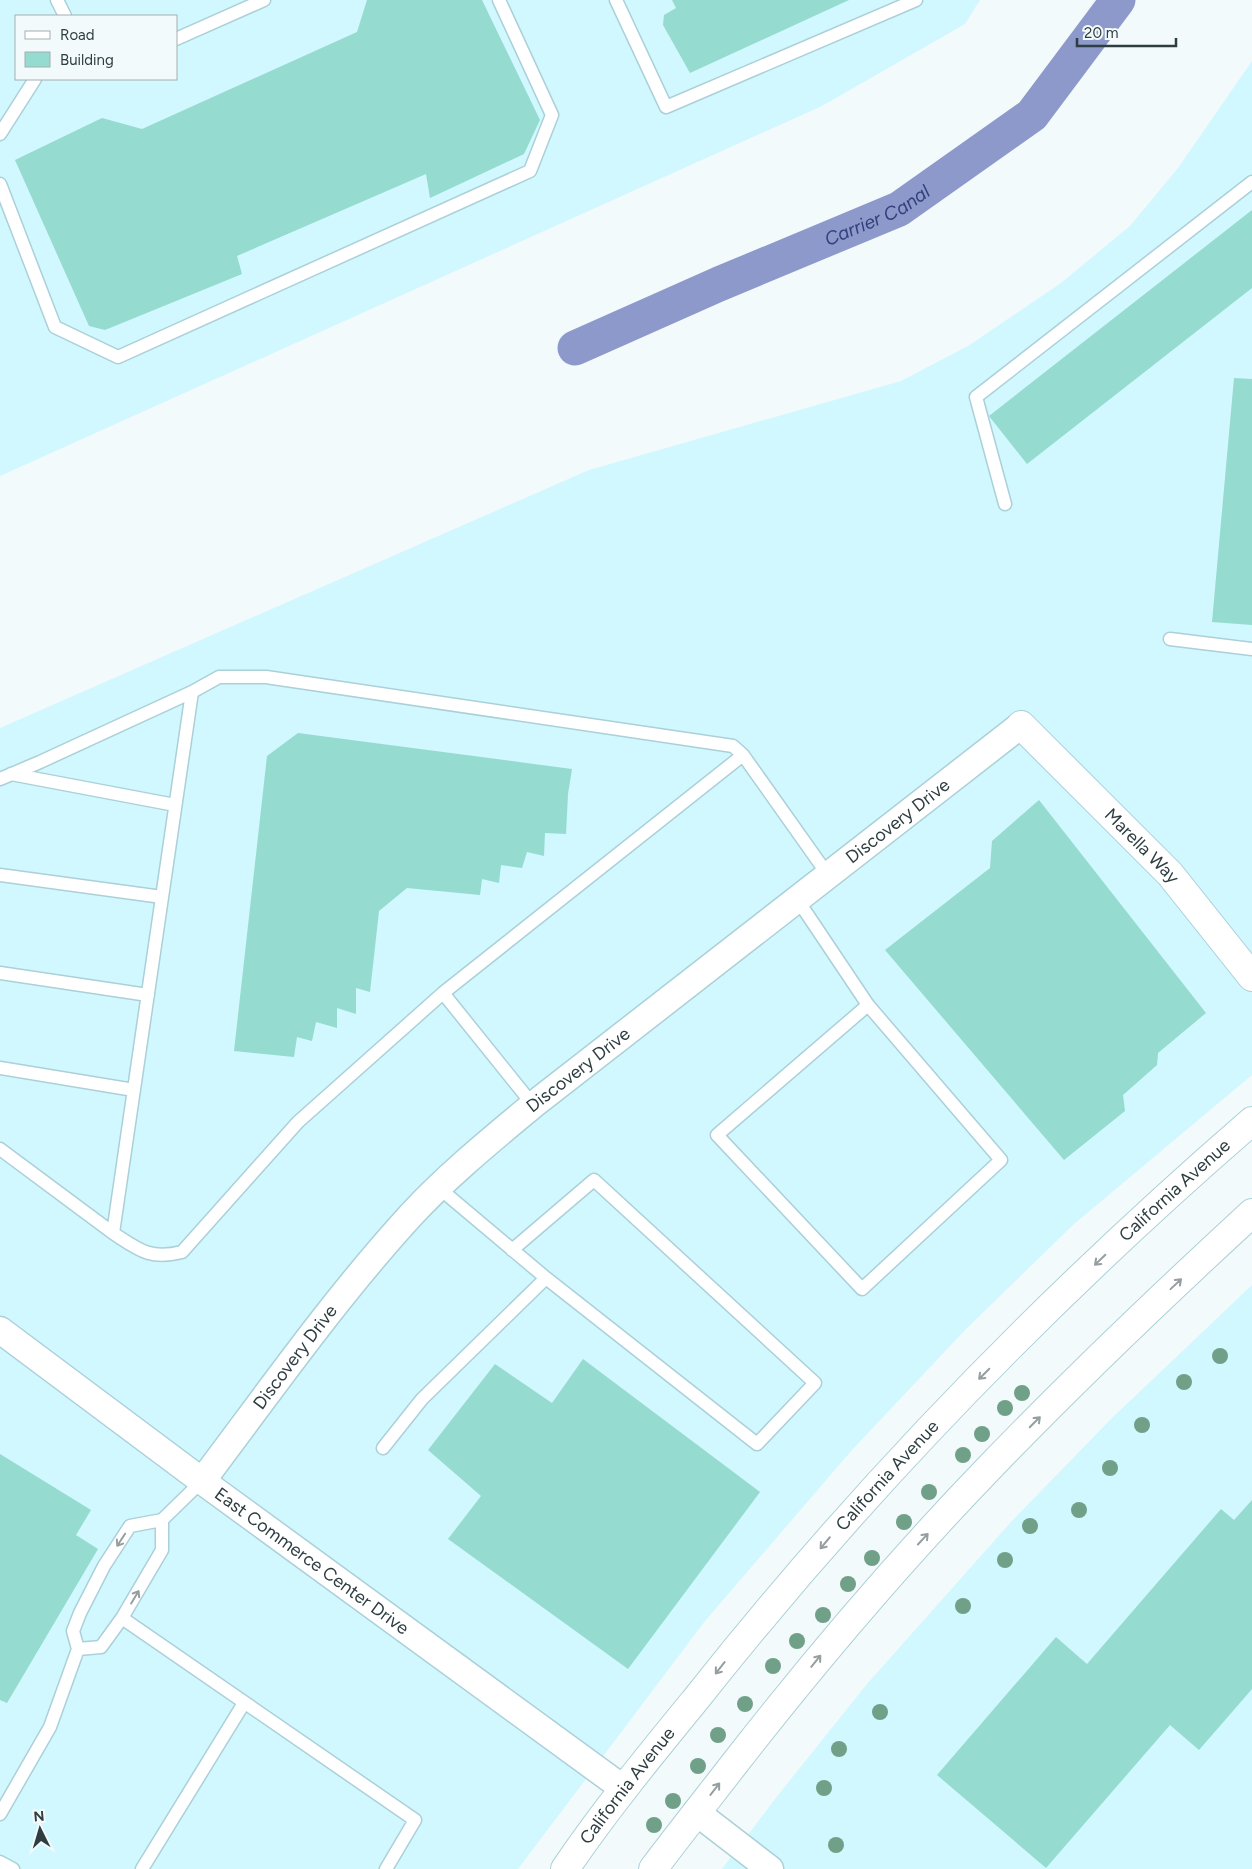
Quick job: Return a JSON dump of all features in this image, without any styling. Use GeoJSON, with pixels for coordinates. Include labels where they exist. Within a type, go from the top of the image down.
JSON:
{"type":"FeatureCollection","features":[{"type":"Feature","properties":{"kind":"main road","name":"Marella Way"},"geometry":{"type":"LineString","coordinates":[[1021,725],[1170,874],[1252,977]]}},
{"type":"Feature","properties":{"kind":"main road","name":"California Avenue"},"geometry":{"type":"LineString","coordinates":[[565,1869],[624,1790],[728,1658],[833,1533],[1056,1301],[1174,1188],[1252,1121]]}},
{"type":"Feature","properties":{"kind":"main road"},"geometry":{"type":"LineString","coordinates":[[657,1868],[696,1812],[822,1654],[896,1569],[959,1500],[1080,1376],[1166,1292],[1252,1213]]}},
{"type":"Feature","properties":{"kind":"street","name":"Discovery Drive"},"geometry":{"type":"LineString","coordinates":[[202,1481],[347,1288],[412,1214],[484,1146],[533,1105],[1021,725]]}},
{"type":"Feature","properties":{"kind":"street","name":"East Commerce Center Drive"},"geometry":{"type":"LineString","coordinates":[[0,1330],[202,1481],[624,1790]]}},
{"type":"Feature","properties":{"kind":"street"},"geometry":{"type":"LineString","coordinates":[[696,1812],[770,1869]]}},
{"type":"Feature","properties":{"kind":"lane"},"geometry":{"type":"LineString","coordinates":[[57,0],[64,15]]}},
{"type":"Feature","properties":{"kind":"lane"},"geometry":{"type":"LineString","coordinates":[[178,38],[264,0]]}},
{"type":"Feature","properties":{"kind":"lane"},"geometry":{"type":"LineString","coordinates":[[0,184],[55,327],[118,356],[530,171],[552,115],[499,0]]}},
{"type":"Feature","properties":{"kind":"lane"},"geometry":{"type":"LineString","coordinates":[[616,0],[666,107],[916,0]]}},
{"type":"Feature","properties":{"kind":"lane"},"geometry":{"type":"LineString","coordinates":[[0,134],[34,80]]}},
{"type":"Feature","properties":{"kind":"lane"},"geometry":{"type":"LineString","coordinates":[[1006,504],[976,396],[1252,182]]}},
{"type":"Feature","properties":{"kind":"lane"},"geometry":{"type":"LineString","coordinates":[[1170,639],[1252,649]]}},
{"type":"Feature","properties":{"kind":"lane"},"geometry":{"type":"LineString","coordinates":[[6,777],[219,678],[266,677],[733,746],[743,755],[828,875]]}},
{"type":"Feature","properties":{"kind":"lane"},"geometry":{"type":"LineString","coordinates":[[113,1234],[192,692]]}},
{"type":"Feature","properties":{"kind":"lane"},"geometry":{"type":"LineString","coordinates":[[0,1150],[113,1234],[142,1252],[166,1256],[182,1252],[298,1122],[443,993],[743,755]]}},
{"type":"Feature","properties":{"kind":"lane"},"geometry":{"type":"LineString","coordinates":[[6,777],[175,805]]}},
{"type":"Feature","properties":{"kind":"lane"},"geometry":{"type":"LineString","coordinates":[[0,875],[162,897]]}},
{"type":"Feature","properties":{"kind":"lane"},"geometry":{"type":"LineString","coordinates":[[797,899],[868,1005],[1001,1160],[862,1289],[717,1135],[868,1005]]}},
{"type":"Feature","properties":{"kind":"lane"},"geometry":{"type":"LineString","coordinates":[[0,973],[148,995]]}},
{"type":"Feature","properties":{"kind":"lane"},"geometry":{"type":"LineString","coordinates":[[443,993],[533,1105]]}},
{"type":"Feature","properties":{"kind":"lane"},"geometry":{"type":"LineString","coordinates":[[0,1068],[134,1090]]}},
{"type":"Feature","properties":{"kind":"lane"},"geometry":{"type":"LineString","coordinates":[[439,1188],[512,1250],[546,1278],[757,1444],[815,1383],[594,1180],[512,1250]]}},
{"type":"Feature","properties":{"kind":"lane"},"geometry":{"type":"LineString","coordinates":[[383,1448],[422,1399],[546,1278]]}},
{"type":"Feature","properties":{"kind":"lane"},"geometry":{"type":"LineString","coordinates":[[0,1814],[50,1727],[78,1649],[73,1631],[76,1622],[104,1566],[130,1526],[162,1520],[202,1481]]}},
{"type":"Feature","properties":{"kind":"lane"},"geometry":{"type":"LineString","coordinates":[[78,1649],[101,1647],[122,1618],[162,1550],[162,1520]]}},
{"type":"Feature","properties":{"kind":"lane"},"geometry":{"type":"LineString","coordinates":[[122,1618],[415,1820],[386,1869]]}},
{"type":"Feature","properties":{"kind":"lane"},"geometry":{"type":"LineString","coordinates":[[142,1869],[244,1703]]}},
{"type":"Feature","properties":{"kind":"lane"},"geometry":{"type":"LineString","coordinates":[[0,1862],[13,1869]]}},
{"type":"Feature","properties":{"kind":"shaded area"},"geometry":{"type":"Polygon","coordinates":[[[0,0],[980,0],[965,24],[822,106],[0,476],[0,0]]]}},
{"type":"Feature","properties":{"kind":"shaded area"},"geometry":{"type":"Polygon","coordinates":[[[1252,61],[1252,1075],[1074,1224],[966,1329],[852,1450],[705,1621],[518,1869],[0,1869],[0,728],[589,470],[901,381],[968,346],[1061,283],[1130,226],[1178,168],[1252,61]]]}},
{"type":"Feature","properties":{"kind":"shaded area"},"geometry":{"type":"Polygon","coordinates":[[[1252,1285],[1252,1869],[722,1869],[867,1684],[1011,1522],[1112,1418],[1252,1285]]]}},
{"type":"Feature","properties":{"kind":"building"},"geometry":{"type":"Polygon","coordinates":[[[367,0],[482,0],[540,120],[524,154],[430,198],[426,174],[237,256],[242,274],[105,330],[89,326],[15,160],[102,118],[142,129],[357,32],[367,0]]]}},
{"type":"Feature","properties":{"kind":"building"},"geometry":{"type":"Polygon","coordinates":[[[672,0],[849,0],[690,73],[663,25],[664,15],[676,8],[672,0]]]}},
{"type":"Feature","properties":{"kind":"building"},"geometry":{"type":"Polygon","coordinates":[[[1252,210],[1252,288],[1027,464],[989,416],[1252,210]]]}},
{"type":"Feature","properties":{"kind":"building"},"geometry":{"type":"Polygon","coordinates":[[[1234,378],[1252,379],[1252,625],[1212,622],[1234,378]]]}},
{"type":"Feature","properties":{"kind":"building"},"geometry":{"type":"Polygon","coordinates":[[[298,733],[572,769],[568,794],[566,834],[545,833],[544,856],[527,852],[522,868],[501,865],[499,883],[482,879],[480,895],[407,888],[379,911],[370,992],[356,988],[356,1014],[337,1008],[337,1028],[316,1022],[312,1041],[297,1037],[294,1057],[234,1051],[267,756],[298,733]]]}},
{"type":"Feature","properties":{"kind":"building"},"geometry":{"type":"Polygon","coordinates":[[[1039,800],[1206,1013],[1158,1053],[1157,1065],[1123,1095],[1125,1111],[1064,1160],[885,950],[990,868],[992,841],[1039,800]]]}},
{"type":"Feature","properties":{"kind":"building"},"geometry":{"type":"Polygon","coordinates":[[[583,1359],[760,1492],[628,1669],[448,1539],[481,1496],[428,1450],[495,1364],[552,1403],[583,1359]]]}},
{"type":"Feature","properties":{"kind":"building"},"geometry":{"type":"Polygon","coordinates":[[[0,1454],[91,1510],[76,1535],[98,1549],[7,1703],[0,1700],[0,1454]]]}},
{"type":"Feature","properties":{"kind":"building"},"geometry":{"type":"Polygon","coordinates":[[[1252,1500],[1252,1689],[1199,1750],[1170,1725],[1046,1868],[937,1775],[1056,1637],[1087,1664],[1221,1509],[1234,1520],[1252,1500]]]}},
{"type":"Feature","properties":{"kind":"waterway","name":"Carrier Canal"},"geometry":{"type":"LineString","coordinates":[[575,348],[719,284],[899,209],[1032,115],[1118,0]]}}]}
